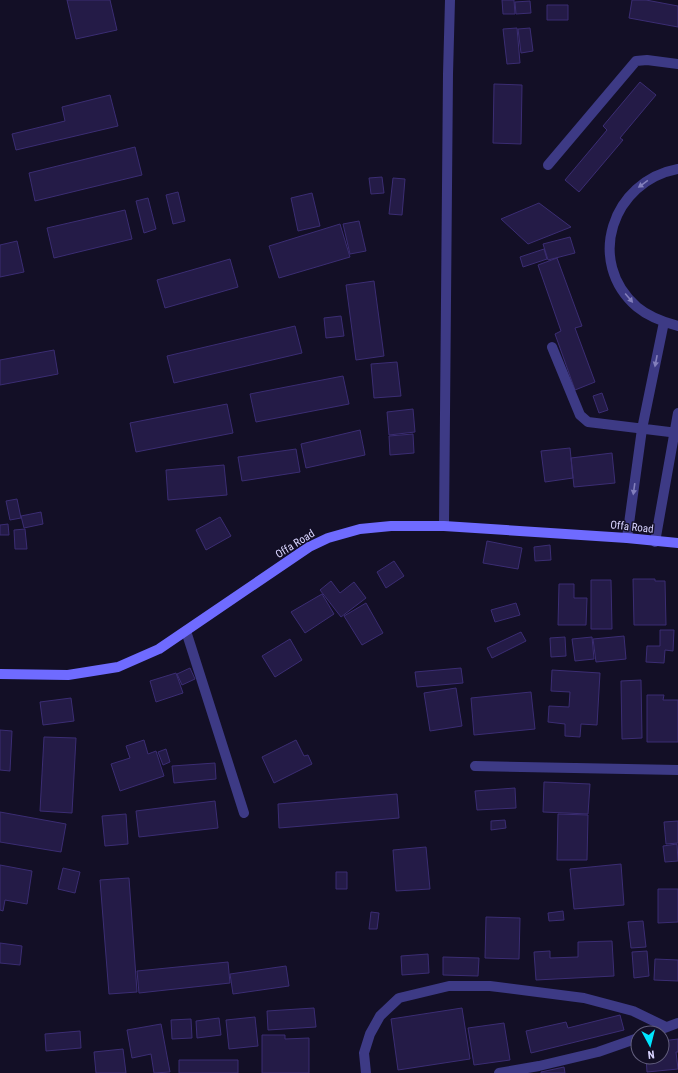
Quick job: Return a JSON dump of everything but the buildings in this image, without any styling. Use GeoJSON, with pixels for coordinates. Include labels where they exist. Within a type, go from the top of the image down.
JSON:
{"type":"FeatureCollection","features":[{"type":"Feature","properties":{"kind":"street"},"geometry":{"type":"LineString","coordinates":[[444,526],[450,0]]}},
{"type":"Feature","properties":{"kind":"street"},"geometry":{"type":"LineString","coordinates":[[548,165],[636,61],[647,60],[678,64]]}},
{"type":"Feature","properties":{"kind":"street"},"geometry":{"type":"LineString","coordinates":[[678,169],[653,176],[629,195],[620,208],[610,237],[612,268],[626,296],[649,316],[678,326]]}},
{"type":"Feature","properties":{"kind":"street"},"geometry":{"type":"LineString","coordinates":[[627,538],[642,429],[664,322]]}},
{"type":"Feature","properties":{"kind":"street"},"geometry":{"type":"LineString","coordinates":[[552,347],[580,415],[588,422],[676,433]]}},
{"type":"Feature","properties":{"kind":"street"},"geometry":{"type":"LineString","coordinates":[[655,542],[676,433],[678,413]]}},
{"type":"Feature","properties":{"kind":"street","name":"Offa Road"},"geometry":{"type":"LineString","coordinates":[[0,674],[68,675],[118,667],[159,649],[309,548],[328,538],[360,529],[391,526],[444,526],[627,538],[678,544]]}},
{"type":"Feature","properties":{"kind":"street"},"geometry":{"type":"LineString","coordinates":[[186,631],[244,813]]}},
{"type":"Feature","properties":{"kind":"street"},"geometry":{"type":"LineString","coordinates":[[475,766],[678,770]]}},
{"type":"Feature","properties":{"kind":"street"},"geometry":{"type":"LineString","coordinates":[[366,1073],[364,1053],[370,1034],[380,1016],[398,998],[449,986],[490,986],[584,998],[633,1011],[662,1025]]}},
{"type":"Feature","properties":{"kind":"street"},"geometry":{"type":"LineString","coordinates":[[499,1073],[539,1066],[598,1052],[630,1041]]}}]}
